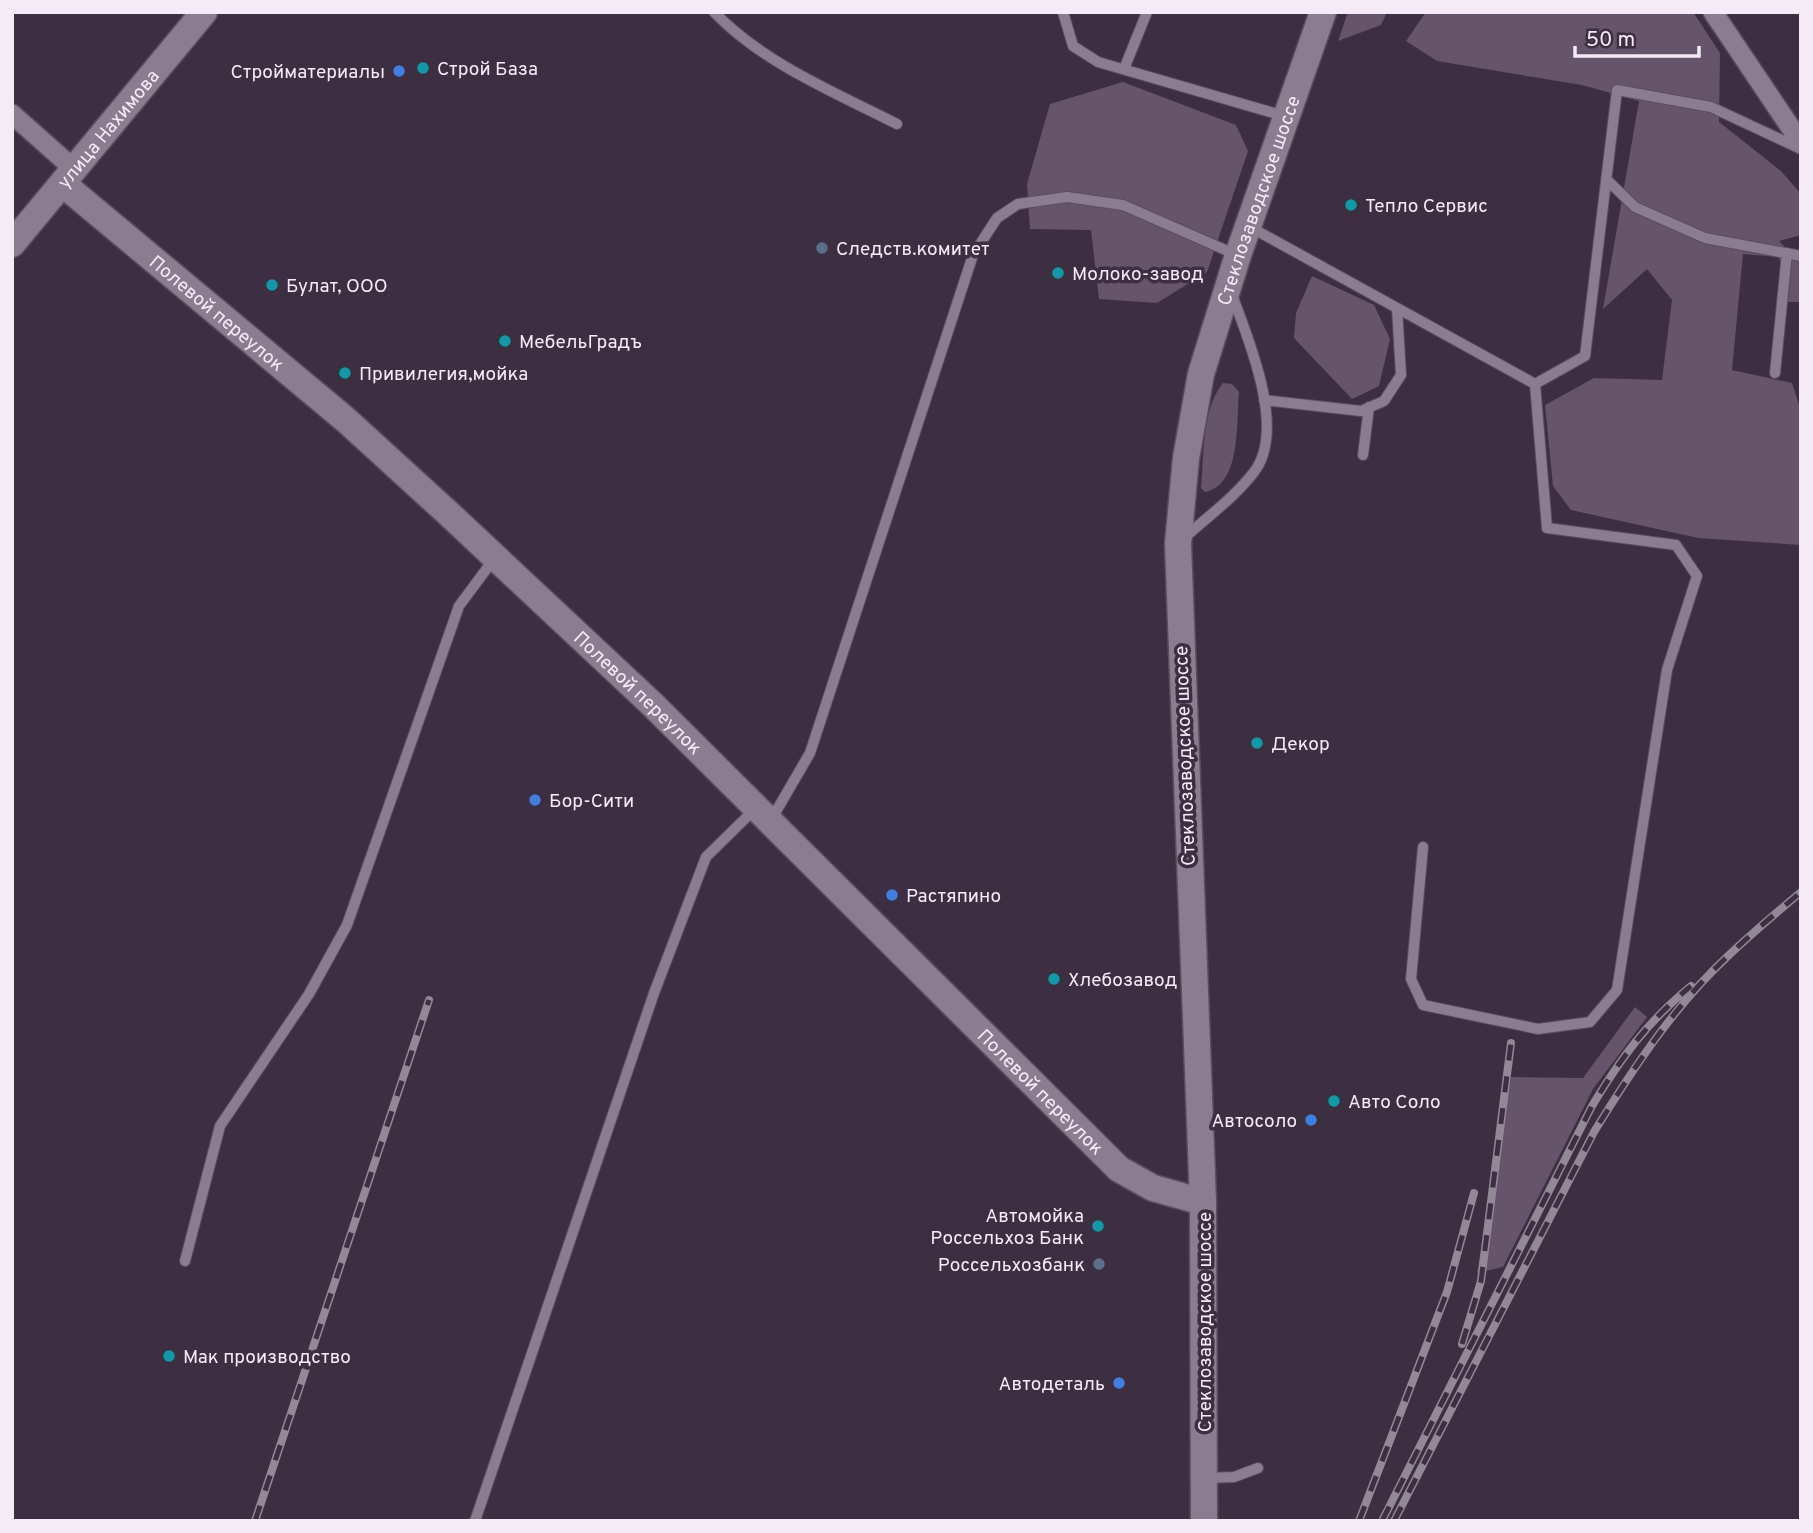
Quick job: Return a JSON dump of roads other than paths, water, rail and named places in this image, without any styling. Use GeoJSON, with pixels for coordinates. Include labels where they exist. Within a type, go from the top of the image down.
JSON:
{"type":"FeatureCollection","features":[{"type":"Feature","properties":{"kind":"main road","name":"улица Нахимова"},"geometry":{"type":"LineString","coordinates":[[12,244],[204,12]]}},
{"type":"Feature","properties":{"kind":"main road","name":"Стеклозаводское шоссе"},"geometry":{"type":"LineString","coordinates":[[1204,1521],[1206,1478],[1203,1202],[1178,544],[1191,418],[1247,226],[1323,12]]}},
{"type":"Feature","properties":{"kind":"main road","name":"Полевой переулок"},"geometry":{"type":"LineString","coordinates":[[69,177],[346,420],[644,697],[1119,1169],[1153,1188],[1203,1202]]}},
{"type":"Feature","properties":{"kind":"street"},"geometry":{"type":"LineString","coordinates":[[1713,12],[1801,143]]}},
{"type":"Feature","properties":{"kind":"street"},"geometry":{"type":"LineString","coordinates":[[12,114],[69,177]]}},
{"type":"Feature","properties":{"kind":"lane"},"geometry":{"type":"LineString","coordinates":[[714,12],[734,33],[805,76],[897,124]]}},
{"type":"Feature","properties":{"kind":"lane"},"geometry":{"type":"LineString","coordinates":[[1063,12],[1073,46],[1098,62],[1284,116]]}},
{"type":"Feature","properties":{"kind":"lane"},"geometry":{"type":"LineString","coordinates":[[1125,69],[1147,12]]}},
{"type":"Feature","properties":{"kind":"lane"},"geometry":{"type":"LineString","coordinates":[[1535,384],[1585,356],[1617,90],[1711,107],[1801,149]]}},
{"type":"Feature","properties":{"kind":"lane"},"geometry":{"type":"LineString","coordinates":[[1606,179],[1635,207],[1705,238],[1801,256]]}},
{"type":"Feature","properties":{"kind":"lane"},"geometry":{"type":"LineString","coordinates":[[475,1521],[654,993],[706,857],[763,815],[810,753],[973,254],[997,218],[1018,204],[1068,197],[1123,205],[1238,255]]}},
{"type":"Feature","properties":{"kind":"lane"},"geometry":{"type":"LineString","coordinates":[[1247,226],[1535,384]]}},
{"type":"Feature","properties":{"kind":"lane"},"geometry":{"type":"LineString","coordinates":[[1775,373],[1787,253]]}},
{"type":"Feature","properties":{"kind":"lane"},"geometry":{"type":"LineString","coordinates":[[1178,544],[1256,471],[1267,433],[1260,370],[1228,285]]}},
{"type":"Feature","properties":{"kind":"lane"},"geometry":{"type":"LineString","coordinates":[[1264,400],[1361,411],[1384,401],[1401,375],[1397,308]]}},
{"type":"Feature","properties":{"kind":"lane"},"geometry":{"type":"LineString","coordinates":[[1423,846],[1411,979],[1423,1005],[1538,1029],[1590,1021],[1617,990],[1667,670],[1697,576],[1676,545],[1547,528],[1535,384]]}},
{"type":"Feature","properties":{"kind":"lane"},"geometry":{"type":"LineString","coordinates":[[1363,455],[1369,407]]}},
{"type":"Feature","properties":{"kind":"lane"},"geometry":{"type":"LineString","coordinates":[[185,1261],[220,1126],[309,994],[347,925],[459,606],[495,559]]}},
{"type":"Feature","properties":{"kind":"lane"},"geometry":{"type":"LineString","coordinates":[[1206,1478],[1234,1477],[1258,1468]]}},
{"type":"Feature","properties":{"kind":"railway"},"geometry":{"type":"LineString","coordinates":[[1394,1521],[1594,1132],[1623,1085],[1672,1017],[1708,975],[1801,892]]}},
{"type":"Feature","properties":{"kind":"railway"},"geometry":{"type":"LineString","coordinates":[[1382,1521],[1592,1106],[1636,1042],[1661,1013],[1691,986]]}},
{"type":"Feature","properties":{"kind":"railway"},"geometry":{"type":"LineString","coordinates":[[255,1521],[429,1000]]}},
{"type":"Feature","properties":{"kind":"railway"},"geometry":{"type":"LineString","coordinates":[[1462,1344],[1481,1281],[1511,1043]]}},
{"type":"Feature","properties":{"kind":"railway"},"geometry":{"type":"LineString","coordinates":[[1359,1521],[1447,1292],[1474,1193]]}},
{"type":"Feature","properties":{"kind":"place","name":"Строй База"},"geometry":{"type":"Point","coordinates":[423,68]}},
{"type":"Feature","properties":{"kind":"place","name":"Стройматериалы"},"geometry":{"type":"Point","coordinates":[399,71]}},
{"type":"Feature","properties":{"kind":"place","name":"Тепло Сервис"},"geometry":{"type":"Point","coordinates":[1351,205]}},
{"type":"Feature","properties":{"kind":"place","name":"Следств.комитет"},"geometry":{"type":"Point","coordinates":[822,248]}},
{"type":"Feature","properties":{"kind":"place","name":"Молоко-завод"},"geometry":{"type":"Point","coordinates":[1058,273]}},
{"type":"Feature","properties":{"kind":"place","name":"Булат, ООО"},"geometry":{"type":"Point","coordinates":[272,285]}},
{"type":"Feature","properties":{"kind":"place","name":"МебельГрадъ"},"geometry":{"type":"Point","coordinates":[505,341]}},
{"type":"Feature","properties":{"kind":"place","name":"Привилегия,мойка"},"geometry":{"type":"Point","coordinates":[345,373]}},
{"type":"Feature","properties":{"kind":"place","name":"Декор"},"geometry":{"type":"Point","coordinates":[1257,743]}},
{"type":"Feature","properties":{"kind":"place","name":"Бор-Сити"},"geometry":{"type":"Point","coordinates":[535,800]}},
{"type":"Feature","properties":{"kind":"place","name":"Растяпино"},"geometry":{"type":"Point","coordinates":[892,895]}},
{"type":"Feature","properties":{"kind":"place","name":"Хлебозавод"},"geometry":{"type":"Point","coordinates":[1054,979]}},
{"type":"Feature","properties":{"kind":"place","name":"Авто Соло"},"geometry":{"type":"Point","coordinates":[1334,1101]}},
{"type":"Feature","properties":{"kind":"place","name":"Автосоло"},"geometry":{"type":"Point","coordinates":[1311,1120]}},
{"type":"Feature","properties":{"kind":"place","name":"Автомойка Россельхоз Банк"},"geometry":{"type":"Point","coordinates":[1098,1226]}},
{"type":"Feature","properties":{"kind":"place","name":"Россельхозбанк"},"geometry":{"type":"Point","coordinates":[1099,1264]}},
{"type":"Feature","properties":{"kind":"place","name":"Мак производство"},"geometry":{"type":"Point","coordinates":[169,1356]}},
{"type":"Feature","properties":{"kind":"place","name":"Автодеталь"},"geometry":{"type":"Point","coordinates":[1119,1383]}}]}
